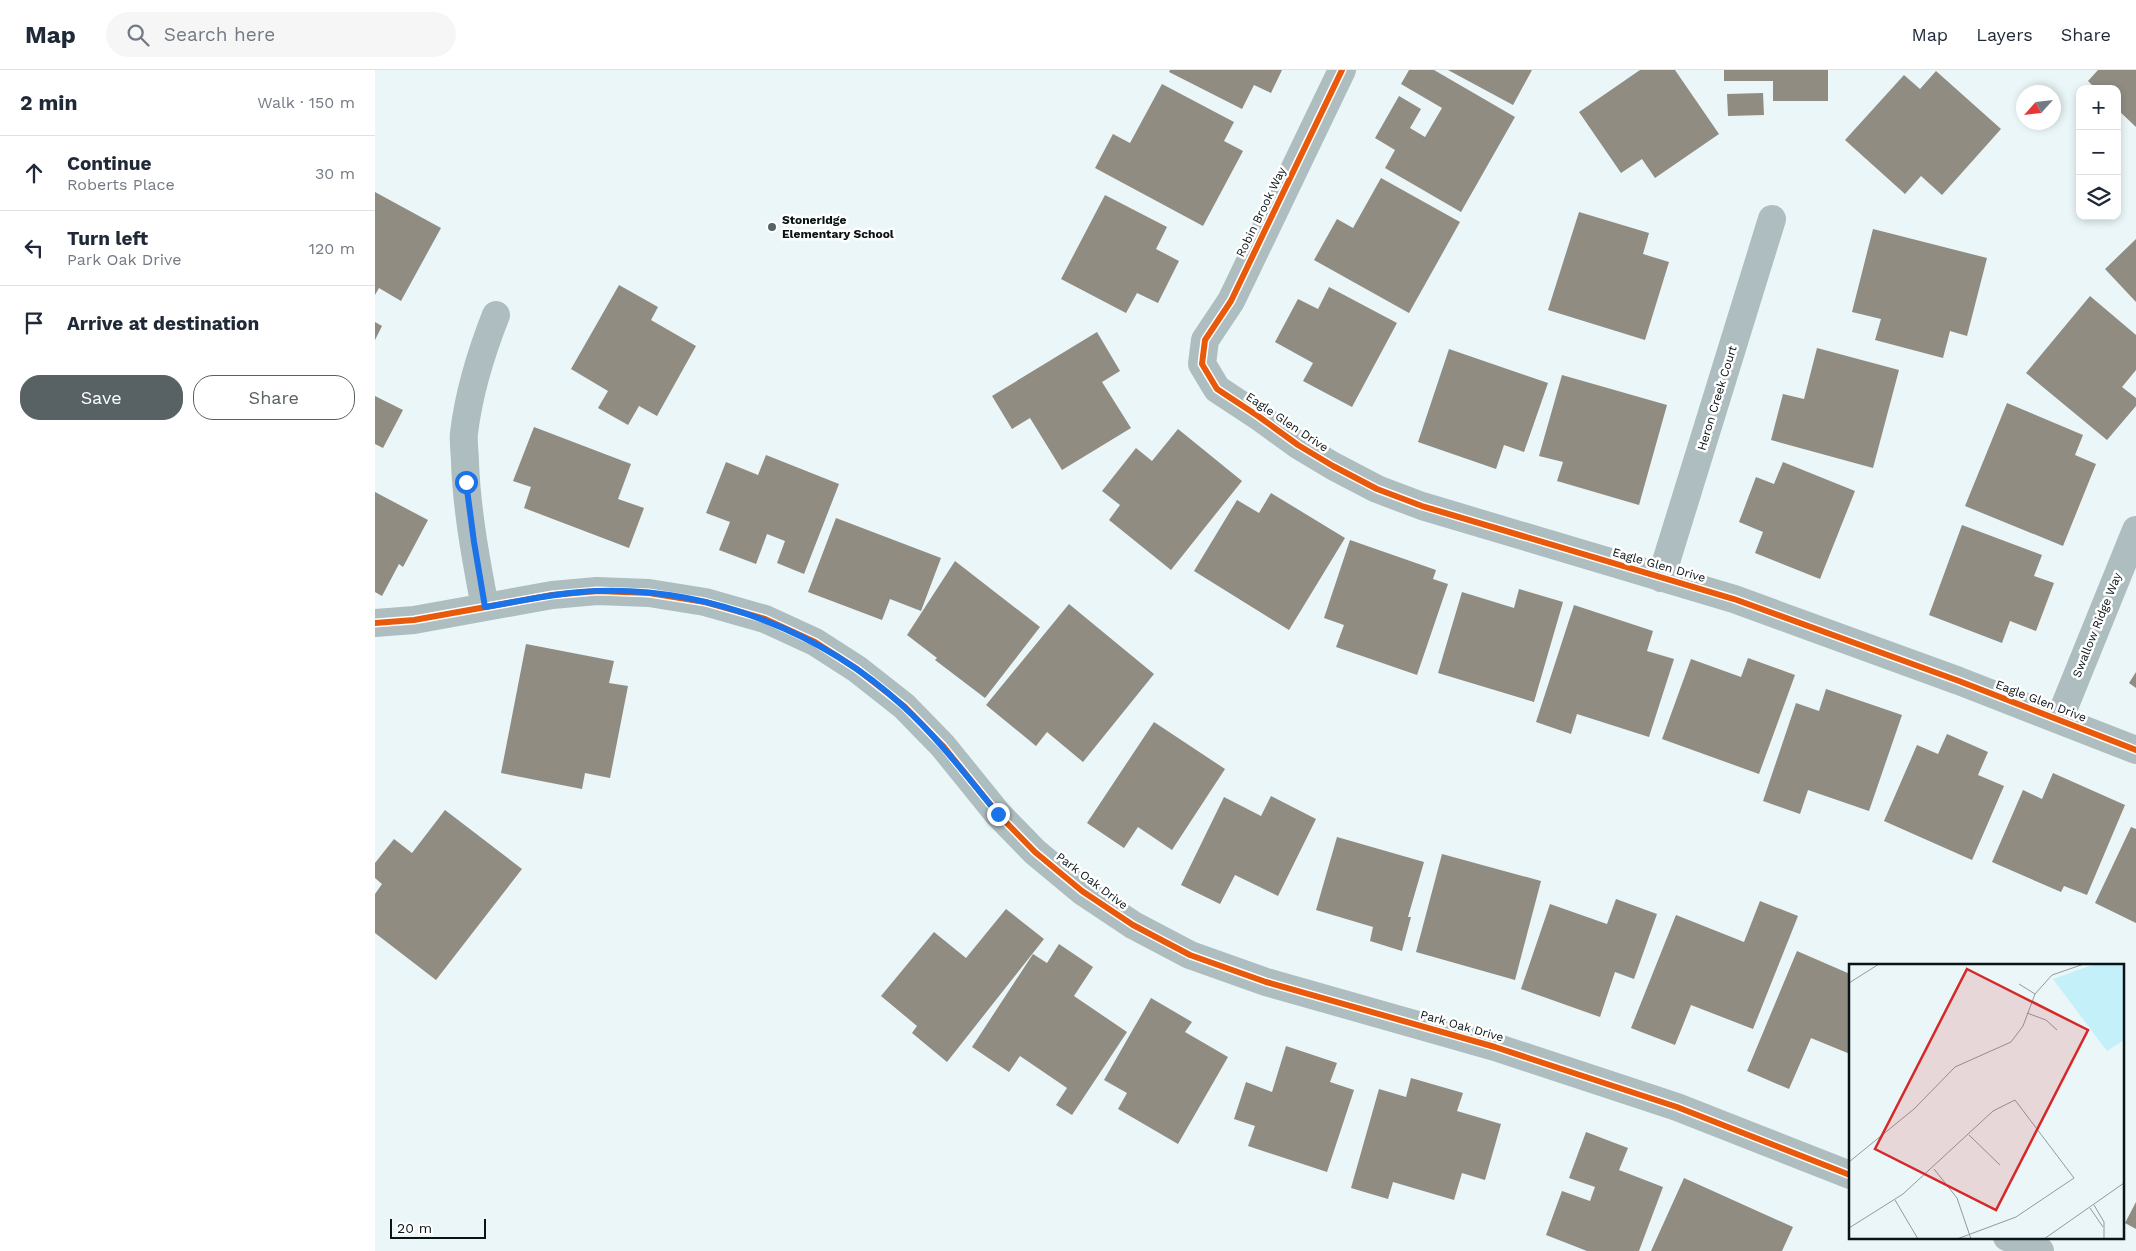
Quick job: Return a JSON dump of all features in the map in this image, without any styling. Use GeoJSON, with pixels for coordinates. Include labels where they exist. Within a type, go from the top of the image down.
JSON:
{"type":"FeatureCollection","features":[{"type":"Feature","properties":{"kind":"street","name":"Robin Brook Way"},"geometry":{"type":"LineString","coordinates":[[1202,364],[1205,340],[1231,301],[1342,70]]}},
{"type":"Feature","properties":{"kind":"street","name":"Heron Creek Court"},"geometry":{"type":"LineString","coordinates":[[1661,578],[1772,219]]}},
{"type":"Feature","properties":{"kind":"street"},"geometry":{"type":"LineString","coordinates":[[485,607],[466,482],[464,435],[470,392],[496,315]]}},
{"type":"Feature","properties":{"kind":"street","name":"Eagle Glen Drive"},"geometry":{"type":"LineString","coordinates":[[1202,364],[1217,389],[1333,466],[1377,488],[1422,506],[1734,599],[2136,750]]}},
{"type":"Feature","properties":{"kind":"street","name":"Swallow Ridge Way"},"geometry":{"type":"LineString","coordinates":[[2059,720],[2136,530]]}},
{"type":"Feature","properties":{"kind":"street","name":"Park Oak Drive"},"geometry":{"type":"LineString","coordinates":[[375,623],[414,620],[552,595],[597,590],[649,593],[705,602],[765,619],[815,642],[857,669],[904,706],[943,746],[998,814],[1035,852],[1082,891],[1133,925],[1190,955],[1266,982],[1495,1047],[1677,1107],[1849,1175]]}},
{"type":"Feature","properties":{"kind":"street"},"geometry":{"type":"LineString","coordinates":[[2009,1238],[2041,1251]]}},
{"type":"Feature","properties":{"kind":"building"},"geometry":{"type":"Polygon","coordinates":[[[1170,70],[1282,70],[1271,93],[1254,85],[1242,109],[1169,72],[1170,70]]]}},
{"type":"Feature","properties":{"kind":"building"},"geometry":{"type":"Polygon","coordinates":[[[1409,70],[1434,70],[1515,117],[1461,212],[1385,168],[1395,150],[1375,138],[1399,96],[1421,109],[1410,128],[1425,137],[1442,108],[1401,84],[1409,70]]]}},
{"type":"Feature","properties":{"kind":"building"},"geometry":{"type":"Polygon","coordinates":[[[1448,70],[1532,70],[1513,105],[1448,70]]]}},
{"type":"Feature","properties":{"kind":"building"},"geometry":{"type":"Polygon","coordinates":[[[1640,70],[1675,70],[1719,134],[1655,178],[1642,159],[1621,173],[1579,112],[1640,70]]]}},
{"type":"Feature","properties":{"kind":"building"},"geometry":{"type":"Polygon","coordinates":[[[1724,70],[1828,70],[1828,101],[1773,101],[1773,81],[1724,81],[1724,70]]]}},
{"type":"Feature","properties":{"kind":"building"},"geometry":{"type":"Polygon","coordinates":[[[2098,70],[2136,70],[2136,127],[2121,113],[2121,85],[2092,85],[2088,81],[2098,70]]]}},
{"type":"Feature","properties":{"kind":"building"},"geometry":{"type":"Polygon","coordinates":[[[1936,71],[2001,129],[1942,195],[1921,176],[1905,194],[1845,140],[1904,75],[1920,89],[1936,71]]]}},
{"type":"Feature","properties":{"kind":"building"},"geometry":{"type":"Polygon","coordinates":[[[1162,84],[1234,122],[1224,141],[1243,151],[1203,226],[1095,168],[1113,134],[1130,143],[1162,84]]]}},
{"type":"Feature","properties":{"kind":"building"},"geometry":{"type":"Polygon","coordinates":[[[1763,93],[1764,115],[1728,116],[1727,94],[1763,93]]]}},
{"type":"Feature","properties":{"kind":"building"},"geometry":{"type":"Polygon","coordinates":[[[1381,178],[1460,222],[1409,313],[1314,260],[1337,219],[1353,228],[1381,178]]]}},
{"type":"Feature","properties":{"kind":"building"},"geometry":{"type":"Polygon","coordinates":[[[375,192],[441,228],[401,301],[379,288],[375,295],[375,192]]]}},
{"type":"Feature","properties":{"kind":"building"},"geometry":{"type":"Polygon","coordinates":[[[1105,195],[1167,227],[1156,249],[1179,261],[1158,303],[1137,293],[1126,313],[1061,279],[1105,195]]]}},
{"type":"Feature","properties":{"kind":"building"},"geometry":{"type":"Polygon","coordinates":[[[1579,212],[1649,233],[1643,254],[1669,262],[1645,340],[1548,310],[1579,212]]]}},
{"type":"Feature","properties":{"kind":"building"},"geometry":{"type":"Polygon","coordinates":[[[1873,229],[1987,258],[1967,336],[1950,331],[1943,358],[1875,340],[1881,319],[1852,312],[1873,229]]]}},
{"type":"Feature","properties":{"kind":"building"},"geometry":{"type":"Polygon","coordinates":[[[2136,239],[2136,302],[2105,269],[2136,239]]]}},
{"type":"Feature","properties":{"kind":"building"},"geometry":{"type":"Polygon","coordinates":[[[619,285],[658,307],[651,320],[696,346],[657,416],[639,406],[628,425],[598,408],[608,391],[571,369],[619,285]]]}},
{"type":"Feature","properties":{"kind":"building"},"geometry":{"type":"Polygon","coordinates":[[[1329,287],[1397,323],[1352,407],[1303,381],[1313,363],[1275,342],[1298,299],[1318,309],[1329,287]]]}},
{"type":"Feature","properties":{"kind":"building"},"geometry":{"type":"Polygon","coordinates":[[[2090,296],[2136,335],[2136,370],[2122,387],[2136,398],[2136,406],[2107,440],[2026,373],[2090,296]]]}},
{"type":"Feature","properties":{"kind":"building"},"geometry":{"type":"Polygon","coordinates":[[[375,322],[382,326],[375,340],[375,322]]]}},
{"type":"Feature","properties":{"kind":"building"},"geometry":{"type":"Polygon","coordinates":[[[1097,332],[1120,371],[1102,382],[1131,428],[1062,470],[1030,418],[1012,429],[992,396],[1097,332]]]}},
{"type":"Feature","properties":{"kind":"building"},"geometry":{"type":"Polygon","coordinates":[[[1817,348],[1899,370],[1873,468],[1771,440],[1783,394],[1804,399],[1817,348]]]}},
{"type":"Feature","properties":{"kind":"building"},"geometry":{"type":"Polygon","coordinates":[[[1449,349],[1548,383],[1524,452],[1504,445],[1496,469],[1418,442],[1449,349]]]}},
{"type":"Feature","properties":{"kind":"building"},"geometry":{"type":"Polygon","coordinates":[[[1562,375],[1667,405],[1639,505],[1557,481],[1563,462],[1539,456],[1562,375]]]}},
{"type":"Feature","properties":{"kind":"building"},"geometry":{"type":"Polygon","coordinates":[[[375,396],[403,410],[383,448],[375,444],[375,396]]]}},
{"type":"Feature","properties":{"kind":"building"},"geometry":{"type":"Polygon","coordinates":[[[2007,403],[2083,435],[2075,455],[2096,464],[2063,546],[1965,506],[2007,403]]]}},
{"type":"Feature","properties":{"kind":"building"},"geometry":{"type":"Polygon","coordinates":[[[534,427],[631,464],[618,499],[644,508],[629,548],[524,508],[531,487],[513,481],[534,427]]]}},
{"type":"Feature","properties":{"kind":"building"},"geometry":{"type":"Polygon","coordinates":[[[1178,429],[1242,481],[1171,570],[1109,520],[1120,505],[1102,491],[1136,448],[1152,461],[1178,429]]]}},
{"type":"Feature","properties":{"kind":"building"},"geometry":{"type":"Polygon","coordinates":[[[766,455],[839,484],[804,574],[777,563],[785,541],[767,534],[756,564],[719,550],[730,522],[706,513],[726,462],[758,475],[766,455]]]}},
{"type":"Feature","properties":{"kind":"building"},"geometry":{"type":"Polygon","coordinates":[[[1783,462],[1855,491],[1820,579],[1755,553],[1763,532],[1739,522],[1756,477],[1774,484],[1783,462]]]}},
{"type":"Feature","properties":{"kind":"building"},"geometry":{"type":"Polygon","coordinates":[[[375,492],[428,520],[403,567],[399,564],[382,596],[375,592],[375,492]]]}},
{"type":"Feature","properties":{"kind":"building"},"geometry":{"type":"Polygon","coordinates":[[[1271,493],[1345,538],[1289,630],[1194,571],[1237,500],[1259,513],[1271,493]]]}},
{"type":"Feature","properties":{"kind":"building"},"geometry":{"type":"Polygon","coordinates":[[[836,518],[941,558],[921,611],[890,599],[882,620],[808,592],[836,518]]]}},
{"type":"Feature","properties":{"kind":"building"},"geometry":{"type":"Polygon","coordinates":[[[1962,525],[2042,555],[2034,576],[2054,583],[2036,631],[2010,621],[2002,643],[1929,615],[1962,525]]]}},
{"type":"Feature","properties":{"kind":"building"},"geometry":{"type":"Polygon","coordinates":[[[1350,540],[1436,570],[1433,579],[1448,584],[1417,675],[1336,647],[1344,625],[1324,618],[1350,540]]]}},
{"type":"Feature","properties":{"kind":"building"},"geometry":{"type":"Polygon","coordinates":[[[955,561],[1040,627],[985,698],[935,660],[937,658],[907,635],[955,561]]]}},
{"type":"Feature","properties":{"kind":"building"},"geometry":{"type":"Polygon","coordinates":[[[1519,589],[1563,602],[1534,702],[1438,673],[1462,592],[1514,608],[1519,589]]]}},
{"type":"Feature","properties":{"kind":"building"},"geometry":{"type":"Polygon","coordinates":[[[1069,604],[1154,674],[1083,762],[1047,732],[1036,746],[986,705],[1069,604]]]}},
{"type":"Feature","properties":{"kind":"building"},"geometry":{"type":"Polygon","coordinates":[[[1574,605],[1653,631],[1647,651],[1674,659],[1649,737],[1577,714],[1571,734],[1536,722],[1574,605]]]}},
{"type":"Feature","properties":{"kind":"building"},"geometry":{"type":"Polygon","coordinates":[[[526,644],[614,661],[609,683],[628,686],[610,778],[585,773],[582,789],[501,773],[526,644]]]}},
{"type":"Feature","properties":{"kind":"building"},"geometry":{"type":"Polygon","coordinates":[[[1748,658],[1795,675],[1759,774],[1662,739],[1691,659],[1741,677],[1748,658]]]}},
{"type":"Feature","properties":{"kind":"building"},"geometry":{"type":"Polygon","coordinates":[[[2136,672],[2136,688],[2129,683],[2136,672]]]}},
{"type":"Feature","properties":{"kind":"building"},"geometry":{"type":"Polygon","coordinates":[[[1826,689],[1902,715],[1869,811],[1808,790],[1800,814],[1763,801],[1796,703],[1819,711],[1826,689]]]}},
{"type":"Feature","properties":{"kind":"building"},"geometry":{"type":"Polygon","coordinates":[[[1154,722],[1225,769],[1172,850],[1138,827],[1124,848],[1087,823],[1154,722]]]}},
{"type":"Feature","properties":{"kind":"building"},"geometry":{"type":"Polygon","coordinates":[[[1947,734],[1988,752],[1978,775],[2004,786],[1972,860],[1884,821],[1917,745],[1938,754],[1947,734]]]}},
{"type":"Feature","properties":{"kind":"building"},"geometry":{"type":"Polygon","coordinates":[[[2053,773],[2125,805],[2087,895],[2064,886],[2061,892],[1992,862],[2023,790],[2042,799],[2053,773]]]}},
{"type":"Feature","properties":{"kind":"building"},"geometry":{"type":"Polygon","coordinates":[[[1271,796],[1316,819],[1278,896],[1235,875],[1220,904],[1181,885],[1224,797],[1261,816],[1271,796]]]}},
{"type":"Feature","properties":{"kind":"building"},"geometry":{"type":"Polygon","coordinates":[[[445,810],[522,869],[436,980],[375,933],[375,894],[382,884],[375,878],[375,863],[394,839],[412,853],[445,810]]]}},
{"type":"Feature","properties":{"kind":"building"},"geometry":{"type":"Polygon","coordinates":[[[2131,827],[2136,829],[2136,923],[2095,903],[2131,827]]]}},
{"type":"Feature","properties":{"kind":"building"},"geometry":{"type":"Polygon","coordinates":[[[1337,837],[1424,862],[1408,917],[1411,917],[1402,951],[1370,941],[1373,927],[1316,910],[1337,837]]]}},
{"type":"Feature","properties":{"kind":"building"},"geometry":{"type":"Polygon","coordinates":[[[1442,854],[1541,881],[1515,980],[1416,952],[1442,854]]]}},
{"type":"Feature","properties":{"kind":"building"},"geometry":{"type":"Polygon","coordinates":[[[1616,899],[1657,914],[1634,979],[1615,972],[1600,1017],[1521,989],[1550,904],[1607,924],[1616,899]]]}},
{"type":"Feature","properties":{"kind":"building"},"geometry":{"type":"Polygon","coordinates":[[[1760,901],[1798,916],[1753,1029],[1691,1005],[1675,1045],[1631,1028],[1676,915],[1744,942],[1760,901]]]}},
{"type":"Feature","properties":{"kind":"building"},"geometry":{"type":"Polygon","coordinates":[[[1006,909],[1044,939],[947,1062],[912,1033],[917,1026],[881,996],[934,932],[966,958],[1006,909]]]}},
{"type":"Feature","properties":{"kind":"building"},"geometry":{"type":"Polygon","coordinates":[[[1059,944],[1093,967],[1074,996],[1127,1032],[1072,1115],[1056,1105],[1067,1088],[1020,1056],[1009,1072],[972,1047],[1033,954],[1047,963],[1059,944]]]}},
{"type":"Feature","properties":{"kind":"building"},"geometry":{"type":"Polygon","coordinates":[[[1797,951],[1849,974],[1849,1054],[1811,1038],[1789,1089],[1747,1071],[1797,951]]]}},
{"type":"Feature","properties":{"kind":"building"},"geometry":{"type":"Polygon","coordinates":[[[1151,998],[1192,1022],[1185,1032],[1228,1057],[1178,1144],[1118,1109],[1127,1093],[1104,1080],[1151,998]]]}},
{"type":"Feature","properties":{"kind":"building"},"geometry":{"type":"Polygon","coordinates":[[[1286,1046],[1337,1063],[1330,1082],[1354,1090],[1327,1172],[1248,1146],[1255,1126],[1234,1119],[1246,1082],[1272,1092],[1286,1046]]]}},
{"type":"Feature","properties":{"kind":"building"},"geometry":{"type":"Polygon","coordinates":[[[1411,1078],[1463,1093],[1457,1111],[1501,1124],[1485,1180],[1462,1173],[1454,1200],[1393,1182],[1388,1199],[1351,1188],[1379,1089],[1406,1097],[1411,1078]]]}},
{"type":"Feature","properties":{"kind":"building"},"geometry":{"type":"Polygon","coordinates":[[[1586,1132],[1628,1148],[1619,1170],[1663,1187],[1639,1251],[1587,1251],[1546,1235],[1562,1191],[1590,1201],[1595,1187],[1569,1178],[1586,1132]]]}},
{"type":"Feature","properties":{"kind":"building"},"geometry":{"type":"Polygon","coordinates":[[[1684,1178],[1793,1227],[1782,1251],[1651,1251],[1684,1178]]]}},
{"type":"Feature","properties":{"kind":"building"},"geometry":{"type":"Polygon","coordinates":[[[2136,1202],[2136,1229],[2125,1223],[2136,1202]]]}},
{"type":"Feature","properties":{"kind":"cycle path"},"geometry":{"type":"LineString","coordinates":[[1342,70],[1231,301],[1205,340],[1202,364],[1217,389],[1298,445],[1377,489],[1422,506],[1734,599],[1959,681],[2136,750]]}},
{"type":"Feature","properties":{"kind":"cycle path"},"geometry":{"type":"LineString","coordinates":[[375,623],[414,620],[552,595],[597,591],[649,593],[705,602],[765,619],[815,642],[857,669],[904,706],[943,746],[998,814],[1035,852],[1082,891],[1133,925],[1190,955],[1266,982],[1495,1047],[1677,1107],[1849,1175]]}},
{"type":"Feature","properties":{"kind":"place","name":"Stoneridge Elementary School"},"geometry":{"type":"Point","coordinates":[772,227]}},
{"type":"Feature","properties":{"kind":"route"},"geometry":{"type":"LineString","coordinates":[[466,482],[485,607],[552,595],[597,590],[649,593],[705,602],[765,619],[815,642],[857,669],[904,706],[943,746],[998,814]]}}]}
